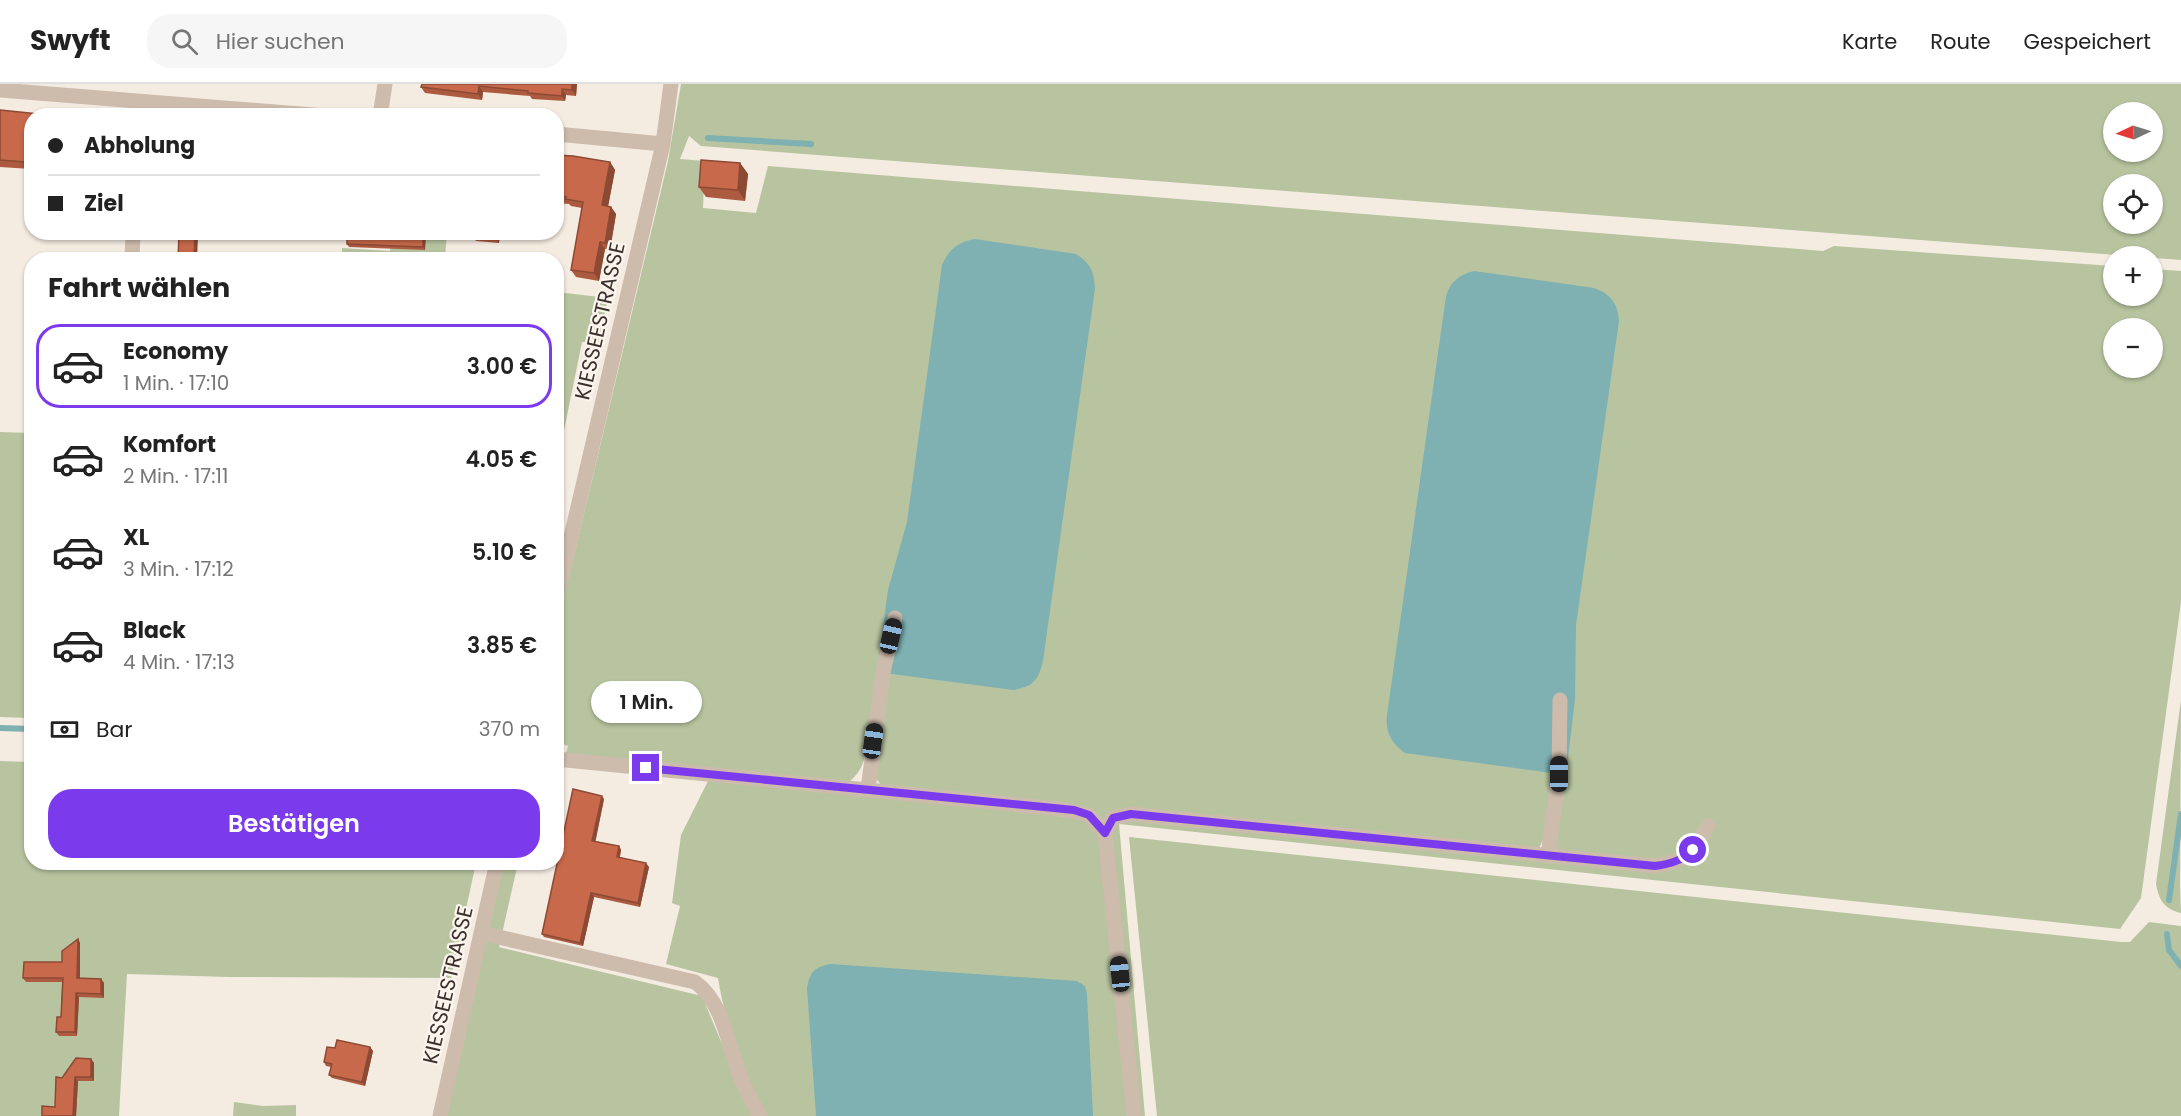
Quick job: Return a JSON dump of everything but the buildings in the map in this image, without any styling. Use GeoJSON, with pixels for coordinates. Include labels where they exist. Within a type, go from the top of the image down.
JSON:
{"type":"FeatureCollection","features":[{"type":"Feature","properties":{"kind":"street"},"geometry":{"type":"LineString","coordinates":[[381,108],[385,84]]}},
{"type":"Feature","properties":{"kind":"street","name":"KIESSEESTRASSE"},"geometry":{"type":"LineString","coordinates":[[564,567],[663,144],[671,84]]}},
{"type":"Feature","properties":{"kind":"street"},"geometry":{"type":"LineString","coordinates":[[0,90],[132,108]]}},
{"type":"Feature","properties":{"kind":"street"},"geometry":{"type":"LineString","coordinates":[[564,135],[663,144]]}},
{"type":"Feature","properties":{"kind":"street"},"geometry":{"type":"LineString","coordinates":[[868,790],[883,673],[895,618]]}},
{"type":"Feature","properties":{"kind":"street"},"geometry":{"type":"LineString","coordinates":[[1548,856],[1559,774],[1560,700]]}},
{"type":"Feature","properties":{"kind":"street"},"geometry":{"type":"LineString","coordinates":[[564,760],[1074,810],[1089,815],[1105,833]]}},
{"type":"Feature","properties":{"kind":"street"},"geometry":{"type":"LineString","coordinates":[[1134,1116],[1105,833],[1113,818],[1131,814],[1655,866],[1672,864],[1685,858],[1693,850],[1708,826]]}},
{"type":"Feature","properties":{"kind":"street","name":"KIESSEESTRASSE"},"geometry":{"type":"LineString","coordinates":[[440,1116],[495,870]]}},
{"type":"Feature","properties":{"kind":"street"},"geometry":{"type":"LineString","coordinates":[[481,933],[695,982],[706,990],[715,1005],[742,1081],[760,1116]]}},
{"type":"Feature","properties":{"kind":"green space"},"geometry":{"type":"Polygon","coordinates":[[[681,84],[2181,84],[2181,260],[2163,259],[2163,246],[2103,246],[2103,254],[701,146],[689,136],[680,159],[705,161],[703,208],[756,213],[768,166],[1823,251],[1834,246],[2103,265],[2103,306],[2163,306],[2163,270],[2181,271],[2181,602],[2141,898],[2120,929],[1119,824],[1145,1116],[1138,1116],[1110,832],[1114,825],[1130,818],[1661,871],[1693,842],[1671,860],[1553,853],[1546,834],[1538,850],[1127,809],[1104,824],[881,785],[875,777],[868,745],[861,767],[846,784],[566,753],[568,746],[564,745],[564,598],[668,161],[681,84]]]}},
{"type":"Feature","properties":{"kind":"green space"},"geometry":{"type":"Polygon","coordinates":[[[391,240],[446,240],[446,252],[342,252],[342,248],[390,251],[391,240]]]}},
{"type":"Feature","properties":{"kind":"green space"},"geometry":{"type":"Polygon","coordinates":[[[564,293],[608,298],[599,343],[582,342],[564,431],[564,293]]]}},
{"type":"Feature","properties":{"kind":"green space"},"geometry":{"type":"Polygon","coordinates":[[[0,432],[24,433],[24,718],[0,717],[0,432]]]}},
{"type":"Feature","properties":{"kind":"green space"},"geometry":{"type":"Polygon","coordinates":[[[2181,700],[2181,913],[2170,909],[2163,903],[2156,884],[2181,700]]]}},
{"type":"Feature","properties":{"kind":"green space"},"geometry":{"type":"Polygon","coordinates":[[[0,761],[24,762],[24,870],[474,870],[451,978],[127,974],[119,1116],[0,1116],[0,761]]]}},
{"type":"Feature","properties":{"kind":"green space"},"geometry":{"type":"Polygon","coordinates":[[[709,779],[1061,812],[1087,820],[1101,837],[1130,1116],[767,1116],[736,1049],[718,978],[666,964],[680,906],[672,903],[681,835],[709,779]]]}},
{"type":"Feature","properties":{"kind":"green space"},"geometry":{"type":"Polygon","coordinates":[[[1129,837],[2121,942],[2130,942],[2149,922],[2181,926],[2181,1116],[1157,1116],[1129,837]]]}},
{"type":"Feature","properties":{"kind":"green space"},"geometry":{"type":"Polygon","coordinates":[[[500,870],[516,870],[499,947],[702,996],[730,1063],[756,1116],[445,1116],[500,870]]]}},
{"type":"Feature","properties":{"kind":"green space"},"geometry":{"type":"Polygon","coordinates":[[[234,1102],[263,1106],[296,1105],[296,1116],[233,1116],[234,1102]]]}},
{"type":"Feature","properties":{"kind":"water"},"geometry":{"type":"Polygon","coordinates":[[[975,239],[1076,254],[1090,268],[1095,288],[1043,661],[1034,682],[1026,687],[1013,690],[877,672],[888,590],[907,522],[942,265],[955,247],[975,239]]]}},
{"type":"Feature","properties":{"kind":"water"},"geometry":{"type":"Polygon","coordinates":[[[1474,271],[1594,288],[1605,293],[1612,300],[1618,315],[1576,625],[1575,699],[1566,775],[1405,753],[1393,741],[1387,727],[1446,296],[1456,279],[1474,271]]]}},
{"type":"Feature","properties":{"kind":"water"},"geometry":{"type":"Polygon","coordinates":[[[831,964],[1077,981],[1085,986],[1087,994],[1093,1116],[816,1116],[807,988],[814,971],[831,964]]]}},
{"type":"Feature","properties":{"kind":"waterway"},"geometry":{"type":"LineString","coordinates":[[708,138],[811,144]]}},
{"type":"Feature","properties":{"kind":"waterway"},"geometry":{"type":"LineString","coordinates":[[0,728],[24,729]]}},
{"type":"Feature","properties":{"kind":"waterway"},"geometry":{"type":"LineString","coordinates":[[2169,900],[2181,814]]}},
{"type":"Feature","properties":{"kind":"waterway"},"geometry":{"type":"LineString","coordinates":[[2167,934],[2169,950],[2181,966]]}},
{"type":"Feature","properties":{"kind":"route"},"geometry":{"type":"LineString","coordinates":[[646,768],[1074,810],[1089,815],[1105,833],[1113,818],[1131,814],[1655,866],[1672,864],[1685,858],[1693,850]]}}]}
